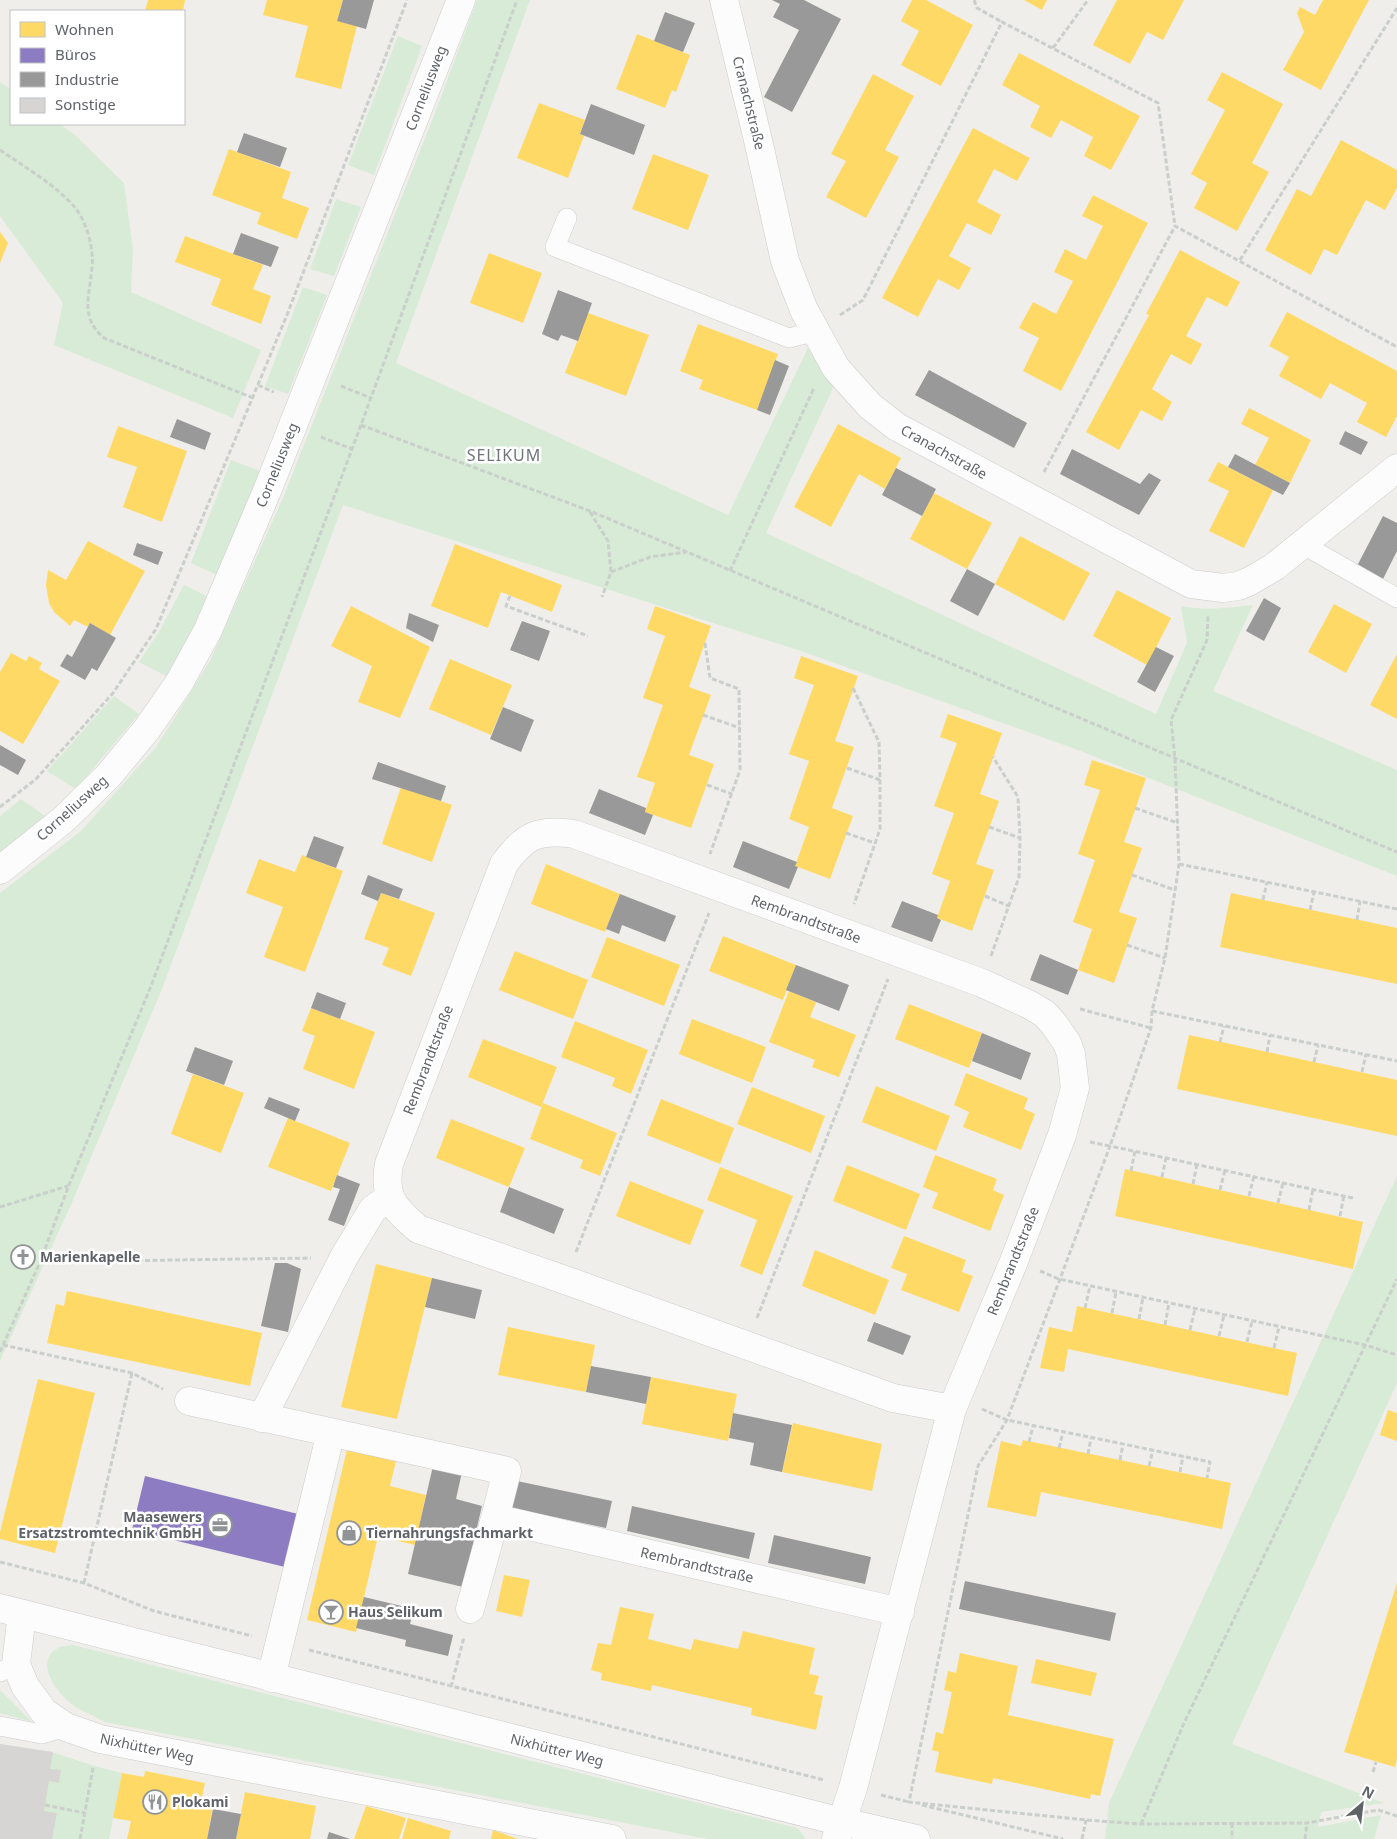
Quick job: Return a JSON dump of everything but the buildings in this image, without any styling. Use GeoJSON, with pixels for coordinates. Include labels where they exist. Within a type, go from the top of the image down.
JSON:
{"type":"FeatureCollection","features":[{"type":"Feature","properties":{"kind":"street","name":"Corneliusweg"},"geometry":{"type":"LineString","coordinates":[[0,870],[63,820],[109,775],[147,729],[179,684],[208,630],[267,491],[461,0]]}},
{"type":"Feature","properties":{"kind":"street","name":"Cranachstraße"},"geometry":{"type":"LineString","coordinates":[[724,0],[785,261],[804,310],[836,368],[870,406],[898,427],[1191,584],[1208,587],[1238,586],[1274,567],[1397,468]]}},
{"type":"Feature","properties":{"kind":"street","name":"Rembrandtstraße"},"geometry":{"type":"LineString","coordinates":[[839,1830],[853,1788],[954,1404],[1014,1261],[1062,1136],[1075,1088],[1074,1066],[1067,1043],[1061,1032],[1045,1014],[1014,997],[982,983],[574,834],[551,831],[532,837],[516,847],[504,864],[389,1164],[386,1180],[390,1197],[402,1215],[418,1228],[893,1398],[954,1404]]}},
{"type":"Feature","properties":{"kind":"street"},"geometry":{"type":"LineString","coordinates":[[262,1418],[344,1257],[373,1209],[390,1197]]}},
{"type":"Feature","properties":{"kind":"street"},"geometry":{"type":"LineString","coordinates":[[189,1401],[507,1471],[470,1609]]}},
{"type":"Feature","properties":{"kind":"street"},"geometry":{"type":"LineString","coordinates":[[271,1678],[331,1432]]}},
{"type":"Feature","properties":{"kind":"street","name":"Rembrandtstraße"},"geometry":{"type":"LineString","coordinates":[[495,1518],[900,1612]]}},
{"type":"Feature","properties":{"kind":"street","name":"Nixhütter Weg"},"geometry":{"type":"LineString","coordinates":[[612,1839],[100,1740],[66,1727],[44,1712],[25,1686],[8,1668],[11,1611],[271,1678],[839,1830],[916,1839]]}},
{"type":"Feature","properties":{"kind":"lane"},"geometry":{"type":"LineString","coordinates":[[567,218],[554,247],[788,338],[816,331]]}},
{"type":"Feature","properties":{"kind":"lane"},"geometry":{"type":"LineString","coordinates":[[1302,544],[1397,598]]}},
{"type":"Feature","properties":{"kind":"lane"},"geometry":{"type":"LineString","coordinates":[[0,1726],[42,1734],[66,1727]]}},
{"type":"Feature","properties":{"kind":"path"},"geometry":{"type":"LineString","coordinates":[[0,807],[36,779],[113,692],[156,629],[287,315],[407,0]]}},
{"type":"Feature","properties":{"kind":"path"},"geometry":{"type":"LineString","coordinates":[[0,1352],[40,1262],[68,1186],[152,986],[361,426],[517,0]]}},
{"type":"Feature","properties":{"kind":"path"},"geometry":{"type":"LineString","coordinates":[[974,0],[976,8],[1158,103],[1175,226],[1030,499]]}},
{"type":"Feature","properties":{"kind":"path"},"geometry":{"type":"LineString","coordinates":[[1053,48],[1088,0]]}},
{"type":"Feature","properties":{"kind":"path"},"geometry":{"type":"LineString","coordinates":[[1240,260],[1397,8]]}},
{"type":"Feature","properties":{"kind":"path"},"geometry":{"type":"LineString","coordinates":[[816,331],[863,300],[1002,22]]}},
{"type":"Feature","properties":{"kind":"path"},"geometry":{"type":"LineString","coordinates":[[0,150],[61,193],[76,209],[85,227],[91,247],[92,265],[88,290],[88,316],[94,330],[104,338],[253,398]]}},
{"type":"Feature","properties":{"kind":"path"},"geometry":{"type":"LineString","coordinates":[[1175,226],[1397,346]]}},
{"type":"Feature","properties":{"kind":"path"},"geometry":{"type":"LineString","coordinates":[[730,571],[814,387],[836,368]]}},
{"type":"Feature","properties":{"kind":"path"},"geometry":{"type":"LineString","coordinates":[[361,426],[590,512],[1397,852]]}},
{"type":"Feature","properties":{"kind":"path"},"geometry":{"type":"LineString","coordinates":[[590,512],[608,541],[611,572],[602,597]]}},
{"type":"Feature","properties":{"kind":"path"},"geometry":{"type":"LineString","coordinates":[[611,572],[650,557],[686,552]]}},
{"type":"Feature","properties":{"kind":"path"},"geometry":{"type":"LineString","coordinates":[[909,1802],[978,1466],[1006,1420],[1110,1146],[1151,1028],[1152,1011],[1164,958],[1179,864],[1175,759],[1171,720],[1207,640],[1208,587]]}},
{"type":"Feature","properties":{"kind":"path"},"geometry":{"type":"LineString","coordinates":[[510,596],[506,606],[588,636]]}},
{"type":"Feature","properties":{"kind":"path"},"geometry":{"type":"LineString","coordinates":[[565,1280],[710,884],[732,794],[740,770],[739,689],[710,678],[705,643]]}},
{"type":"Feature","properties":{"kind":"path"},"geometry":{"type":"LineString","coordinates":[[843,933],[880,829],[879,742],[854,688]]}},
{"type":"Feature","properties":{"kind":"path"},"geometry":{"type":"LineString","coordinates":[[703,715],[740,728]]}},
{"type":"Feature","properties":{"kind":"path"},"geometry":{"type":"LineString","coordinates":[[982,983],[1019,877],[1018,797],[993,757]]}},
{"type":"Feature","properties":{"kind":"path"},"geometry":{"type":"LineString","coordinates":[[847,768],[880,780]]}},
{"type":"Feature","properties":{"kind":"path"},"geometry":{"type":"LineString","coordinates":[[706,785],[732,794]]}},
{"type":"Feature","properties":{"kind":"path"},"geometry":{"type":"LineString","coordinates":[[1135,808],[1178,823]]}},
{"type":"Feature","properties":{"kind":"path"},"geometry":{"type":"LineString","coordinates":[[989,827],[1020,838]]}},
{"type":"Feature","properties":{"kind":"path"},"geometry":{"type":"LineString","coordinates":[[846,833],[875,843]]}},
{"type":"Feature","properties":{"kind":"path"},"geometry":{"type":"LineString","coordinates":[[1179,864],[1397,909]]}},
{"type":"Feature","properties":{"kind":"path"},"geometry":{"type":"LineString","coordinates":[[1132,875],[1175,890]]}},
{"type":"Feature","properties":{"kind":"path"},"geometry":{"type":"LineString","coordinates":[[1263,900],[1267,882]]}},
{"type":"Feature","properties":{"kind":"path"},"geometry":{"type":"LineString","coordinates":[[1310,910],[1314,892]]}},
{"type":"Feature","properties":{"kind":"path"},"geometry":{"type":"LineString","coordinates":[[984,896],[1010,906]]}},
{"type":"Feature","properties":{"kind":"path"},"geometry":{"type":"LineString","coordinates":[[1357,920],[1360,901]]}},
{"type":"Feature","properties":{"kind":"path"},"geometry":{"type":"LineString","coordinates":[[1127,945],[1164,958]]}},
{"type":"Feature","properties":{"kind":"path"},"geometry":{"type":"LineString","coordinates":[[747,1345],[898,952]]}},
{"type":"Feature","properties":{"kind":"path"},"geometry":{"type":"LineString","coordinates":[[1045,1014],[1076,1008],[1151,1028]]}},
{"type":"Feature","properties":{"kind":"path"},"geometry":{"type":"LineString","coordinates":[[1152,1011],[1397,1061]]}},
{"type":"Feature","properties":{"kind":"path"},"geometry":{"type":"LineString","coordinates":[[1220,1042],[1224,1026]]}},
{"type":"Feature","properties":{"kind":"path"},"geometry":{"type":"LineString","coordinates":[[1267,1052],[1270,1036]]}},
{"type":"Feature","properties":{"kind":"path"},"geometry":{"type":"LineString","coordinates":[[1314,1062],[1318,1045]]}},
{"type":"Feature","properties":{"kind":"path"},"geometry":{"type":"LineString","coordinates":[[1362,1072],[1366,1054]]}},
{"type":"Feature","properties":{"kind":"path"},"geometry":{"type":"LineString","coordinates":[[1062,1136],[1353,1198]]}},
{"type":"Feature","properties":{"kind":"path"},"geometry":{"type":"LineString","coordinates":[[1131,1171],[1136,1151]]}},
{"type":"Feature","properties":{"kind":"path"},"geometry":{"type":"LineString","coordinates":[[1162,1178],[1166,1158]]}},
{"type":"Feature","properties":{"kind":"path"},"geometry":{"type":"LineString","coordinates":[[1193,1184],[1197,1164]]}},
{"type":"Feature","properties":{"kind":"path"},"geometry":{"type":"LineString","coordinates":[[1220,1190],[1225,1170]]}},
{"type":"Feature","properties":{"kind":"path"},"geometry":{"type":"LineString","coordinates":[[1249,1196],[1254,1176]]}},
{"type":"Feature","properties":{"kind":"path"},"geometry":{"type":"LineString","coordinates":[[1278,1203],[1283,1183]]}},
{"type":"Feature","properties":{"kind":"path"},"geometry":{"type":"LineString","coordinates":[[0,1207],[68,1186]]}},
{"type":"Feature","properties":{"kind":"path"},"geometry":{"type":"LineString","coordinates":[[1309,1210],[1313,1189]]}},
{"type":"Feature","properties":{"kind":"path"},"geometry":{"type":"LineString","coordinates":[[1340,1216],[1344,1196]]}},
{"type":"Feature","properties":{"kind":"path"},"geometry":{"type":"LineString","coordinates":[[40,1262],[344,1257]]}},
{"type":"Feature","properties":{"kind":"path"},"geometry":{"type":"LineString","coordinates":[[1014,1261],[1059,1279],[1365,1345],[1397,1355]]}},
{"type":"Feature","properties":{"kind":"path"},"geometry":{"type":"LineString","coordinates":[[1141,1824],[1184,1723],[1397,1279]]}},
{"type":"Feature","properties":{"kind":"path"},"geometry":{"type":"LineString","coordinates":[[1085,1308],[1090,1286]]}},
{"type":"Feature","properties":{"kind":"path"},"geometry":{"type":"LineString","coordinates":[[1112,1313],[1116,1292]]}},
{"type":"Feature","properties":{"kind":"path"},"geometry":{"type":"LineString","coordinates":[[1139,1319],[1143,1297]]}},
{"type":"Feature","properties":{"kind":"path"},"geometry":{"type":"LineString","coordinates":[[1165,1325],[1169,1303]]}},
{"type":"Feature","properties":{"kind":"path"},"geometry":{"type":"LineString","coordinates":[[1190,1330],[1195,1309]]}},
{"type":"Feature","properties":{"kind":"path"},"geometry":{"type":"LineString","coordinates":[[1219,1336],[1224,1315]]}},
{"type":"Feature","properties":{"kind":"path"},"geometry":{"type":"LineString","coordinates":[[1247,1342],[1252,1321]]}},
{"type":"Feature","properties":{"kind":"path"},"geometry":{"type":"LineString","coordinates":[[1274,1348],[1279,1327]]}},
{"type":"Feature","properties":{"kind":"path"},"geometry":{"type":"LineString","coordinates":[[3,1345],[132,1373],[189,1401]]}},
{"type":"Feature","properties":{"kind":"path"},"geometry":{"type":"LineString","coordinates":[[84,1583],[132,1373]]}},
{"type":"Feature","properties":{"kind":"path"},"geometry":{"type":"LineString","coordinates":[[954,1404],[1006,1420],[1210,1462],[1207,1478]]}},
{"type":"Feature","properties":{"kind":"path"},"geometry":{"type":"LineString","coordinates":[[1029,1442],[1033,1426]]}},
{"type":"Feature","properties":{"kind":"path"},"geometry":{"type":"LineString","coordinates":[[1059,1448],[1063,1432]]}},
{"type":"Feature","properties":{"kind":"path"},"geometry":{"type":"LineString","coordinates":[[1088,1454],[1092,1438]]}},
{"type":"Feature","properties":{"kind":"path"},"geometry":{"type":"LineString","coordinates":[[1120,1460],[1123,1444]]}},
{"type":"Feature","properties":{"kind":"path"},"geometry":{"type":"LineString","coordinates":[[1149,1466],[1152,1450]]}},
{"type":"Feature","properties":{"kind":"path"},"geometry":{"type":"LineString","coordinates":[[1180,1472],[1183,1456]]}},
{"type":"Feature","properties":{"kind":"path"},"geometry":{"type":"LineString","coordinates":[[0,1562],[84,1583],[154,1611],[853,1788],[1063,1839]]}},
{"type":"Feature","properties":{"kind":"path"},"geometry":{"type":"LineString","coordinates":[[451,1687],[470,1609]]}},
{"type":"Feature","properties":{"kind":"path"},"geometry":{"type":"LineString","coordinates":[[80,1839],[100,1740]]}},
{"type":"Feature","properties":{"kind":"path"},"geometry":{"type":"LineString","coordinates":[[1373,1772],[1376,1762]]}},
{"type":"Feature","properties":{"kind":"path"},"geometry":{"type":"LineString","coordinates":[[909,1802],[1141,1824],[1307,1823],[1378,1810],[1397,1816]]}},
{"type":"Feature","properties":{"kind":"path"},"geometry":{"type":"LineString","coordinates":[[44,1805],[85,1813]]}},
{"type":"Feature","properties":{"kind":"path"},"geometry":{"type":"LineString","coordinates":[[1082,1839],[1086,1820]]}},
{"type":"Feature","properties":{"kind":"path"},"geometry":{"type":"LineString","coordinates":[[1232,1823],[1232,1839]]}},
{"type":"Feature","properties":{"kind":"path"},"geometry":{"type":"LineString","coordinates":[[1305,1839],[1307,1823]]}},
{"type":"Feature","properties":{"kind":"green space"},"geometry":{"type":"Polygon","coordinates":[[[477,0],[530,0],[396,363],[728,515],[808,348],[833,388],[766,533],[1156,714],[1187,643],[1181,606],[1208,609],[1253,605],[1213,691],[1397,770],[1397,876],[1078,750],[801,651],[343,505],[162,989],[73,1200],[0,1361],[0,893],[81,831],[157,746],[210,661],[283,498],[437,108],[477,0]]]}},
{"type":"Feature","properties":{"kind":"green space"},"geometry":{"type":"Polygon","coordinates":[[[398,36],[422,46],[374,175],[348,165],[398,36]]]}},
{"type":"Feature","properties":{"kind":"green space"},"geometry":{"type":"Polygon","coordinates":[[[0,82],[10,88],[10,125],[61,125],[76,136],[124,183],[133,250],[131,292],[261,350],[233,418],[54,345],[63,303],[0,216],[0,82]]]}},
{"type":"Feature","properties":{"kind":"green space"},"geometry":{"type":"Polygon","coordinates":[[[336,199],[361,207],[334,276],[310,269],[336,199]]]}},
{"type":"Feature","properties":{"kind":"green space"},"geometry":{"type":"Polygon","coordinates":[[[303,287],[327,295],[288,394],[265,386],[303,287]]]}},
{"type":"Feature","properties":{"kind":"green space"},"geometry":{"type":"Polygon","coordinates":[[[231,460],[260,471],[217,575],[191,563],[231,460]]]}},
{"type":"Feature","properties":{"kind":"green space"},"geometry":{"type":"Polygon","coordinates":[[[184,585],[207,596],[188,639],[166,676],[139,662],[160,630],[184,585]]]}},
{"type":"Feature","properties":{"kind":"green space"},"geometry":{"type":"Polygon","coordinates":[[[114,696],[139,714],[76,789],[47,771],[114,696]]]}},
{"type":"Feature","properties":{"kind":"green space"},"geometry":{"type":"Polygon","coordinates":[[[21,799],[48,818],[0,855],[0,816],[21,799]]]}},
{"type":"Feature","properties":{"kind":"green space"},"geometry":{"type":"Polygon","coordinates":[[[1397,1176],[1397,1383],[1232,1744],[1384,1803],[1321,1812],[1318,1827],[1381,1815],[1374,1839],[1105,1839],[1109,1803],[1397,1176]]]}},
{"type":"Feature","properties":{"kind":"green space"},"geometry":{"type":"Polygon","coordinates":[[[73,1645],[797,1828],[806,1839],[707,1839],[105,1722],[70,1703],[63,1697],[51,1680],[47,1662],[50,1654],[58,1648],[73,1645]]]}},
{"type":"Feature","properties":{"kind":"green space"},"geometry":{"type":"Polygon","coordinates":[[[0,1690],[32,1722],[0,1713],[0,1690]]]}},
{"type":"Feature","properties":{"kind":"green space"},"geometry":{"type":"Polygon","coordinates":[[[0,1744],[55,1753],[122,1773],[109,1839],[0,1839],[0,1744]]]}},
{"type":"Feature","properties":{"kind":"place","name":"Marienkapelle"},"geometry":{"type":"Point","coordinates":[23,1257]}},
{"type":"Feature","properties":{"kind":"place","name":"Maasewers Ersatzstromtechnik GmbH"},"geometry":{"type":"Point","coordinates":[220,1525]}},
{"type":"Feature","properties":{"kind":"place","name":"Tiernahrungsfachmarkt"},"geometry":{"type":"Point","coordinates":[349,1533]}},
{"type":"Feature","properties":{"kind":"place","name":"Haus Selikum"},"geometry":{"type":"Point","coordinates":[331,1612]}},
{"type":"Feature","properties":{"kind":"place","name":"Plokami"},"geometry":{"type":"Point","coordinates":[155,1802]}},
{"type":"Feature","properties":{"kind":"district","name":"SELIKUM"},"geometry":{"type":"Point","coordinates":[504,455]}}]}
